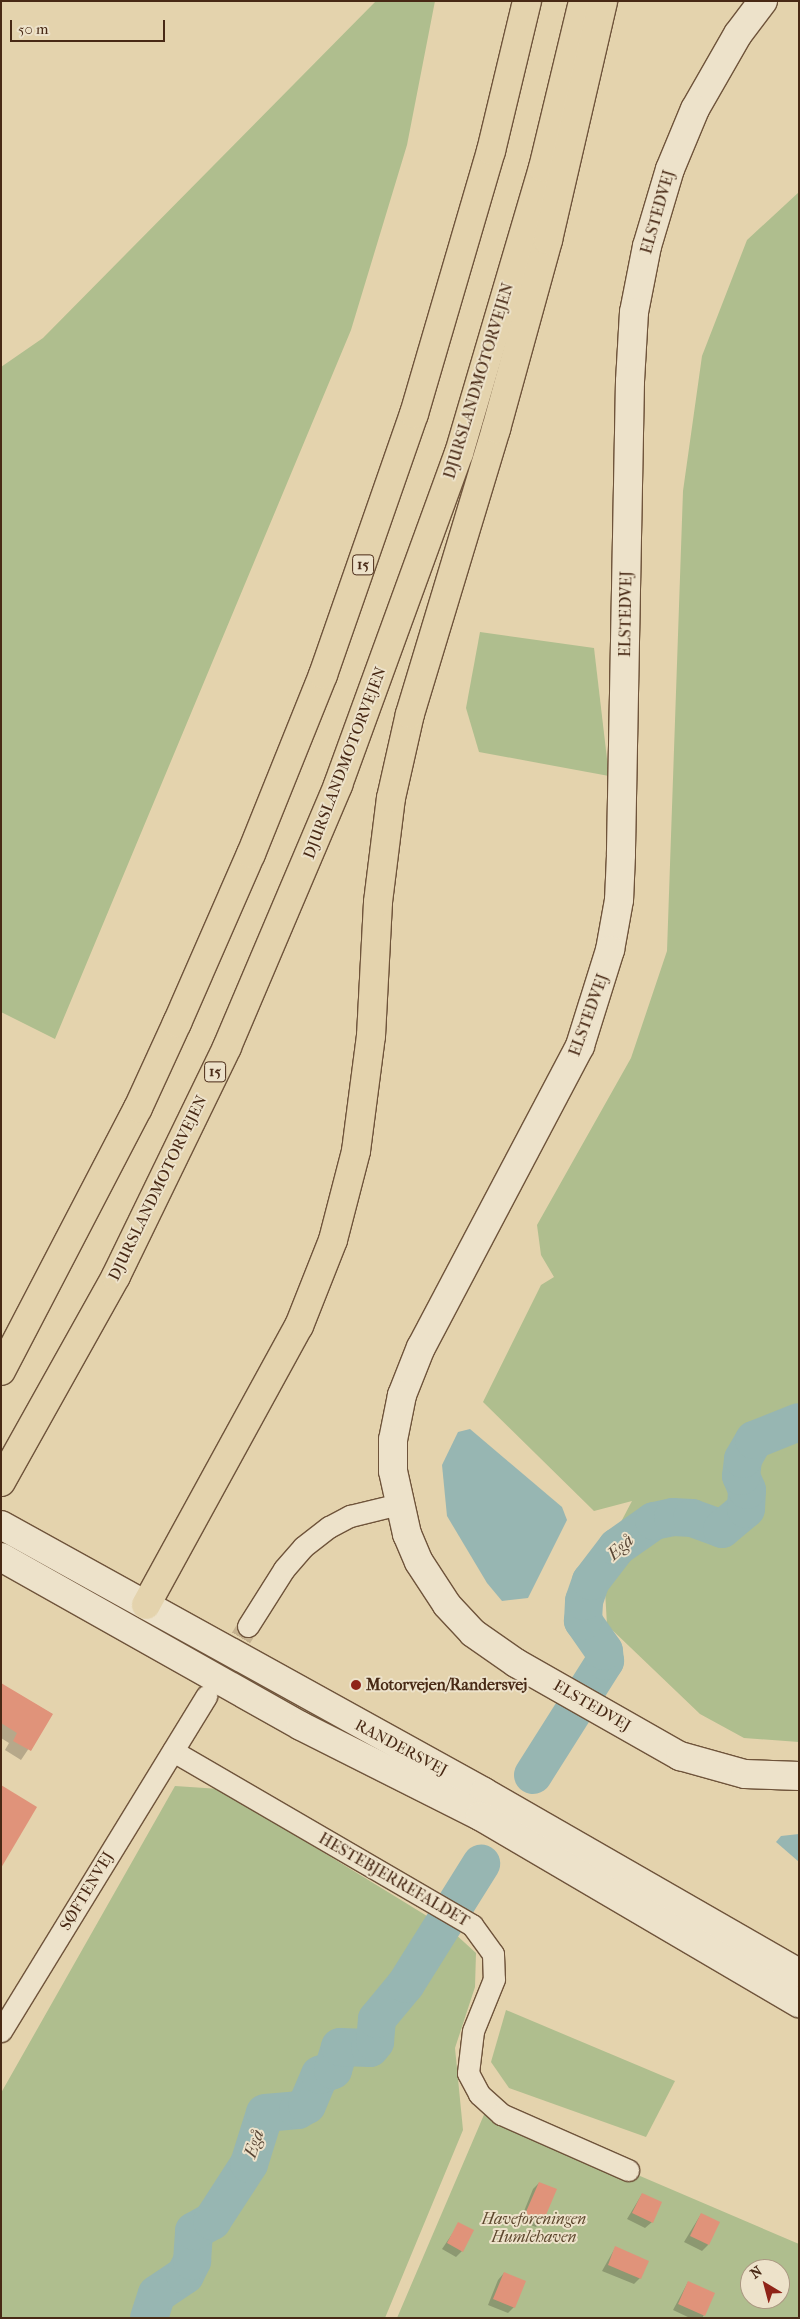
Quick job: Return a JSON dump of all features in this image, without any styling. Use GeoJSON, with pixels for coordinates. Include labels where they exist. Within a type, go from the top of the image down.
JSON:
{"type":"FeatureCollection","features":[{"type":"Feature","properties":{"kind":"highway","name":"15"},"geometry":{"type":"LineString","coordinates":[[1,1371],[138,1108],[251,854],[358,580],[425,377],[491,151],[527,1]]}},
{"type":"Feature","properties":{"kind":"highway","name":"DJURSLANDMOTORVEJEN"},"geometry":{"type":"LineString","coordinates":[[1,1482],[116,1276],[228,1046],[338,785],[459,453],[543,168],[583,1]]}},
{"type":"Feature","properties":{"kind":"highway"},"geometry":{"type":"LineString","coordinates":[[146,1605],[299,1326],[333,1240],[356,1151],[371,1036],[378,902],[391,798],[410,714],[496,429],[548,240],[603,1]]}},
{"type":"Feature","properties":{"kind":"highway"},"geometry":{"type":"LineString","coordinates":[[1,1334],[138,1108]]}},
{"type":"Feature","properties":{"kind":"street","name":"ELSTEDVEJ"},"geometry":{"type":"LineString","coordinates":[[763,1],[738,34],[695,109],[670,169],[647,246],[634,312],[630,381],[621,855],[619,900],[610,950],[580,1046],[421,1347],[402,1395],[393,1440],[393,1471],[399,1504],[419,1562],[461,1621],[494,1648],[590,1706],[680,1756],[745,1774],[799,1776]]}},
{"type":"Feature","properties":{"kind":"street"},"geometry":{"type":"LineString","coordinates":[[248,1626],[284,1569],[303,1547],[329,1527],[350,1516],[399,1504]]}},
{"type":"Feature","properties":{"kind":"street","name":"RANDERSVEJ"},"geometry":{"type":"LineString","coordinates":[[1,1526],[484,1792],[799,1973]]}},
{"type":"Feature","properties":{"kind":"street","name":"RANDERSVEJ"},"geometry":{"type":"LineString","coordinates":[[1,1557],[301,1726],[480,1816],[799,2003]]}},
{"type":"Feature","properties":{"kind":"street"},"geometry":{"type":"LineString","coordinates":[[132,1630],[146,1605]]}},
{"type":"Feature","properties":{"kind":"street"},"geometry":{"type":"LineString","coordinates":[[172,1751],[206,1696]]}},
{"type":"Feature","properties":{"kind":"street","name":"HESTEBJERREFALDET"},"geometry":{"type":"LineString","coordinates":[[172,1751],[472,1924],[493,1954],[494,1979],[473,2031],[468,2073],[479,2094],[501,2114],[628,2170]]}},
{"type":"Feature","properties":{"kind":"street","name":"SØFTENVEJ"},"geometry":{"type":"LineString","coordinates":[[1,2031],[172,1751]]}},
{"type":"Feature","properties":{"kind":"green space"},"geometry":{"type":"Polygon","coordinates":[[[376,1],[435,1],[407,145],[351,330],[55,1039],[1,1012],[1,367],[43,338],[376,1]]]}},
{"type":"Feature","properties":{"kind":"green space"},"geometry":{"type":"Polygon","coordinates":[[[799,192],[799,1742],[744,1738],[700,1714],[607,1625],[603,1556],[632,1501],[594,1511],[483,1402],[541,1285],[554,1277],[541,1255],[537,1225],[631,1058],[667,951],[683,491],[702,356],[747,240],[799,192]]]}},
{"type":"Feature","properties":{"kind":"green space"},"geometry":{"type":"Polygon","coordinates":[[[480,632],[594,648],[609,776],[479,752],[466,708],[480,632]]]}},
{"type":"Feature","properties":{"kind":"green space"},"geometry":{"type":"Polygon","coordinates":[[[175,1786],[220,1789],[453,1932],[476,1953],[475,1987],[455,2048],[463,2130],[385,2318],[1,2318],[1,2093],[175,1786]]]}},
{"type":"Feature","properties":{"kind":"green space"},"geometry":{"type":"Polygon","coordinates":[[[506,2010],[675,2081],[646,2137],[509,2088],[491,2062],[506,2010]]]}},
{"type":"Feature","properties":{"kind":"green space","name":"Haveforeningen Humlehaven"},"geometry":{"type":"Polygon","coordinates":[[[486,2110],[799,2244],[799,2318],[397,2318],[486,2110]]]}},
{"type":"Feature","properties":{"kind":"water"},"geometry":{"type":"Polygon","coordinates":[[[470,1429],[562,1507],[567,1520],[528,1598],[502,1601],[487,1583],[447,1516],[442,1465],[458,1432],[470,1429]]]}},
{"type":"Feature","properties":{"kind":"water"},"geometry":{"type":"Polygon","coordinates":[[[799,1834],[799,1862],[776,1842],[781,1836],[799,1834]]]}},
{"type":"Feature","properties":{"kind":"building"},"geometry":{"type":"Polygon","coordinates":[[[1,1683],[53,1714],[31,1751],[13,1741],[17,1733],[1,1723],[1,1683]]]}},
{"type":"Feature","properties":{"kind":"building"},"geometry":{"type":"Polygon","coordinates":[[[1,1785],[37,1807],[1,1868],[1,1785]]]}},
{"type":"Feature","properties":{"kind":"building"},"geometry":{"type":"Polygon","coordinates":[[[539,2182],[557,2189],[543,2222],[525,2214],[539,2182]]]}},
{"type":"Feature","properties":{"kind":"building"},"geometry":{"type":"Polygon","coordinates":[[[642,2193],[662,2202],[653,2223],[632,2213],[642,2193]]]}},
{"type":"Feature","properties":{"kind":"building"},"geometry":{"type":"Polygon","coordinates":[[[701,2213],[720,2222],[709,2245],[690,2236],[701,2213]]]}},
{"type":"Feature","properties":{"kind":"building"},"geometry":{"type":"Polygon","coordinates":[[[458,2222],[474,2230],[463,2252],[447,2243],[458,2222]]]}},
{"type":"Feature","properties":{"kind":"building"},"geometry":{"type":"Polygon","coordinates":[[[615,2246],[649,2261],[641,2279],[608,2265],[615,2246]]]}},
{"type":"Feature","properties":{"kind":"building"},"geometry":{"type":"Polygon","coordinates":[[[504,2272],[526,2281],[515,2308],[493,2299],[504,2272]]]}},
{"type":"Feature","properties":{"kind":"building"},"geometry":{"type":"Polygon","coordinates":[[[688,2281],[715,2293],[705,2316],[678,2304],[688,2281]]]}},
{"type":"Feature","properties":{"kind":"waterway","name":"Egå"},"geometry":{"type":"LineString","coordinates":[[533,1775],[605,1661],[604,1651],[583,1621],[584,1601],[591,1581],[617,1547],[654,1521],[673,1517],[692,1518],[722,1529],[746,1509],[747,1490],[741,1476],[743,1459],[754,1440],[799,1422]]}},
{"type":"Feature","properties":{"kind":"waterway","name":"Egå"},"geometry":{"type":"LineString","coordinates":[[149,2318],[157,2294],[185,2275],[192,2261],[194,2231],[212,2221],[249,2164],[265,2113],[298,2110],[307,2105],[320,2075],[333,2070],[340,2047],[370,2048],[375,2042],[377,2019],[406,1984],[481,1864]]}},
{"type":"Feature","properties":{"kind":"tunnel"},"geometry":{"type":"LineString","coordinates":[[208,1692],[248,1626]]}},
{"type":"Feature","properties":{"kind":"place","name":"Motorvejen/Randersvej"},"geometry":{"type":"Point","coordinates":[356,1685]}}]}
